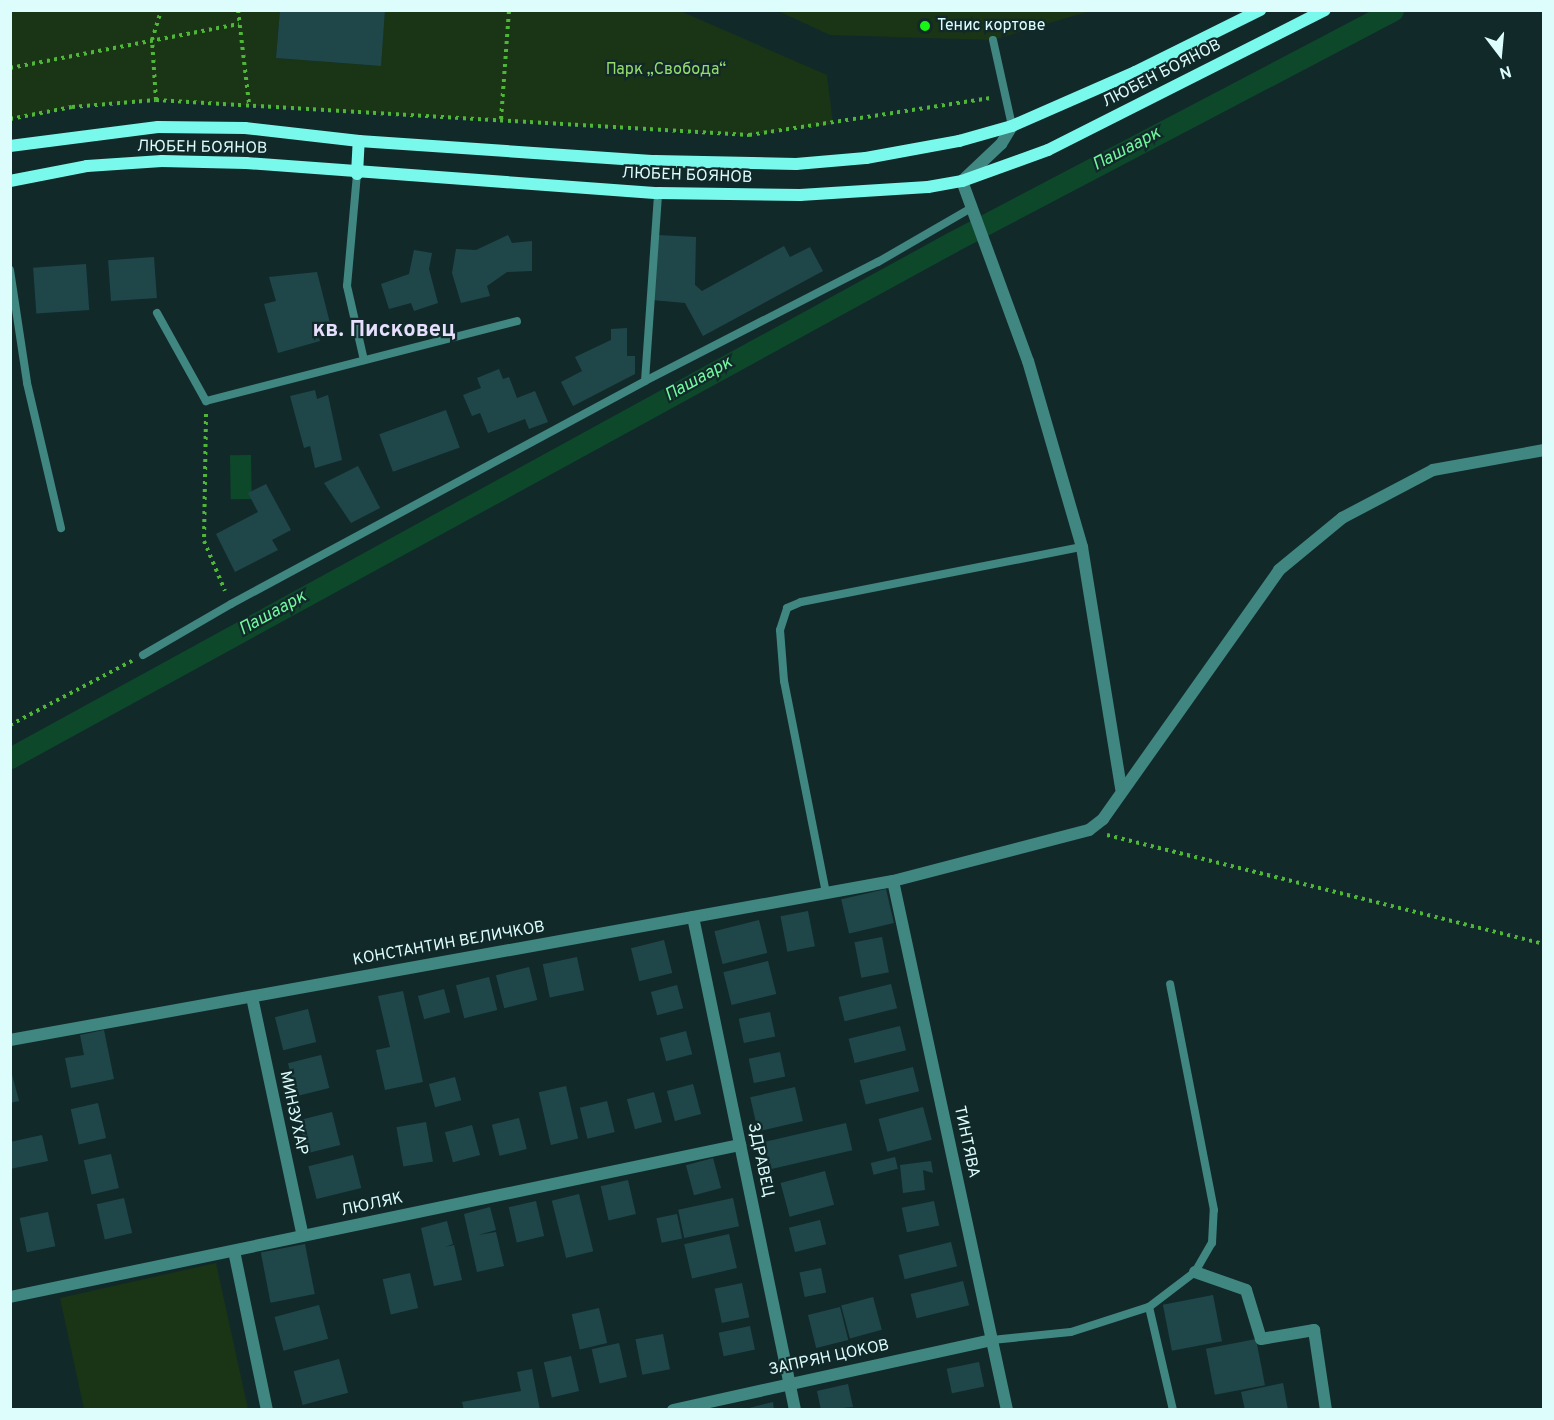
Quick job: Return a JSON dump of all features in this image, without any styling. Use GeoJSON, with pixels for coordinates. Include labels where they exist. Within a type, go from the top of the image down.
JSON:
{"type":"FeatureCollection","features":[{"type":"Feature","properties":{"kind":"street","name":"ЛЮБЕН БОЯНОВ"},"geometry":{"type":"LineString","coordinates":[[10,146],[158,127],[245,128],[359,141],[655,161],[796,164],[913,151],[1012,126],[1125,76],[1260,10]]}},
{"type":"Feature","properties":{"kind":"street","name":"ЛЮБЕН БОЯНОВ"},"geometry":{"type":"LineString","coordinates":[[10,181],[87,166],[162,161],[246,163],[357,174],[658,193],[864,193],[962,181],[1048,150],[1325,10]]}},
{"type":"Feature","properties":{"kind":"street"},"geometry":{"type":"LineString","coordinates":[[1012,126],[1001,144],[962,181],[1028,361],[1082,547],[1121,789]]}},
{"type":"Feature","properties":{"kind":"street"},"geometry":{"type":"LineString","coordinates":[[357,174],[359,141]]}},
{"type":"Feature","properties":{"kind":"street"},"geometry":{"type":"LineString","coordinates":[[1089,830],[1103,819],[1121,789],[1279,570],[1342,518],[1433,470],[1544,450]]}},
{"type":"Feature","properties":{"kind":"street","name":"КОНСТАНТИН ВЕЛИЧКОВ"},"geometry":{"type":"LineString","coordinates":[[10,1040],[893,881],[1089,830]]}},
{"type":"Feature","properties":{"kind":"street","name":"ТИНТЯВА"},"geometry":{"type":"LineString","coordinates":[[893,881],[1007,1410]]}},
{"type":"Feature","properties":{"kind":"street","name":"ЗДРАВЕЦ"},"geometry":{"type":"LineString","coordinates":[[693,917],[795,1410]]}},
{"type":"Feature","properties":{"kind":"street","name":"МИНЗУХАР"},"geometry":{"type":"LineString","coordinates":[[252,997],[303,1236]]}},
{"type":"Feature","properties":{"kind":"street","name":"ЛЮЛЯК"},"geometry":{"type":"LineString","coordinates":[[10,1297],[740,1145]]}},
{"type":"Feature","properties":{"kind":"street"},"geometry":{"type":"LineString","coordinates":[[234,1251],[267,1410]]}},
{"type":"Feature","properties":{"kind":"street"},"geometry":{"type":"LineString","coordinates":[[1195,1272],[1246,1290],[1261,1339],[1314,1330],[1326,1410]]}},
{"type":"Feature","properties":{"kind":"street","name":"ЗАПРЯН ЦОКОВ"},"geometry":{"type":"LineString","coordinates":[[673,1410],[992,1340]]}},
{"type":"Feature","properties":{"kind":"lane"},"geometry":{"type":"LineString","coordinates":[[993,40],[1012,126]]}},
{"type":"Feature","properties":{"kind":"lane"},"geometry":{"type":"LineString","coordinates":[[357,174],[347,286],[364,360]]}},
{"type":"Feature","properties":{"kind":"lane"},"geometry":{"type":"LineString","coordinates":[[645,381],[658,193]]}},
{"type":"Feature","properties":{"kind":"lane"},"geometry":{"type":"LineString","coordinates":[[143,656],[231,604],[645,381],[878,262],[972,210]]}},
{"type":"Feature","properties":{"kind":"lane"},"geometry":{"type":"LineString","coordinates":[[10,270],[27,383],[60,528]]}},
{"type":"Feature","properties":{"kind":"lane"},"geometry":{"type":"LineString","coordinates":[[157,313],[206,401],[517,321]]}},
{"type":"Feature","properties":{"kind":"lane"},"geometry":{"type":"LineString","coordinates":[[826,893],[784,681],[780,630],[787,608],[801,602],[1082,547]]}},
{"type":"Feature","properties":{"kind":"lane"},"geometry":{"type":"LineString","coordinates":[[992,1340],[1071,1332],[1149,1307],[1195,1272],[1212,1243],[1214,1210],[1170,984]]}},
{"type":"Feature","properties":{"kind":"lane"},"geometry":{"type":"LineString","coordinates":[[1149,1307],[1173,1410]]}},
{"type":"Feature","properties":{"kind":"path"},"geometry":{"type":"LineString","coordinates":[[156,100],[152,40],[161,10]]}},
{"type":"Feature","properties":{"kind":"path"},"geometry":{"type":"LineString","coordinates":[[238,10],[249,103]]}},
{"type":"Feature","properties":{"kind":"path"},"geometry":{"type":"LineString","coordinates":[[501,119],[508,10]]}},
{"type":"Feature","properties":{"kind":"path"},"geometry":{"type":"LineString","coordinates":[[10,68],[239,24]]}},
{"type":"Feature","properties":{"kind":"path"},"geometry":{"type":"LineString","coordinates":[[10,119],[72,107],[156,100],[249,103],[749,135],[1007,96]]}},
{"type":"Feature","properties":{"kind":"path"},"geometry":{"type":"LineString","coordinates":[[206,401],[204,541],[231,604]]}},
{"type":"Feature","properties":{"kind":"path"},"geometry":{"type":"LineString","coordinates":[[10,725],[143,656]]}},
{"type":"Feature","properties":{"kind":"path"},"geometry":{"type":"LineString","coordinates":[[1089,830],[1544,944]]}},
{"type":"Feature","properties":{"kind":"green space","name":"Парк „Свобода“"},"geometry":{"type":"Polygon","coordinates":[[[678,10],[827,75],[833,124],[749,135],[156,100],[72,107],[11,119],[11,11],[280,11],[276,58],[380,66],[385,11],[678,10]]]}},
{"type":"Feature","properties":{"kind":"green space","name":"Тенис кортове"},"geometry":{"type":"Polygon","coordinates":[[[778,11],[1090,11],[993,40],[830,35],[778,11]]]}},
{"type":"Feature","properties":{"kind":"green space"},"geometry":{"type":"Polygon","coordinates":[[[216,1263],[248,1409],[84,1409],[60,1298],[216,1263]]]}},
{"type":"Feature","properties":{"kind":"shaded area"},"geometry":{"type":"Polygon","coordinates":[[[230,455],[251,455],[252,499],[231,499],[230,455]]]}},
{"type":"Feature","properties":{"kind":"building"},"geometry":{"type":"Polygon","coordinates":[[[280,10],[385,10],[381,66],[276,58],[280,10]]]}},
{"type":"Feature","properties":{"kind":"building"},"geometry":{"type":"Polygon","coordinates":[[[508,235],[512,243],[532,241],[532,271],[507,272],[487,286],[490,296],[461,303],[452,273],[456,249],[476,250],[508,235]]]}},
{"type":"Feature","properties":{"kind":"building"},"geometry":{"type":"Polygon","coordinates":[[[657,235],[696,237],[695,285],[702,291],[784,246],[790,257],[810,247],[823,271],[703,336],[685,303],[652,300],[657,235]]]}},
{"type":"Feature","properties":{"kind":"building"},"geometry":{"type":"Polygon","coordinates":[[[414,250],[432,253],[429,269],[438,303],[414,311],[411,303],[389,309],[381,284],[409,274],[414,250]]]}},
{"type":"Feature","properties":{"kind":"building"},"geometry":{"type":"Polygon","coordinates":[[[154,257],[157,298],[111,301],[108,260],[154,257]]]}},
{"type":"Feature","properties":{"kind":"building"},"geometry":{"type":"Polygon","coordinates":[[[86,264],[89,310],[36,314],[33,268],[86,264]]]}},
{"type":"Feature","properties":{"kind":"building"},"geometry":{"type":"Polygon","coordinates":[[[317,272],[331,327],[317,331],[320,341],[278,353],[264,304],[276,301],[269,277],[317,272]]]}},
{"type":"Feature","properties":{"kind":"building"},"geometry":{"type":"Polygon","coordinates":[[[627,328],[627,356],[635,356],[635,374],[573,406],[561,382],[582,371],[575,357],[611,340],[611,329],[627,328]]]}},
{"type":"Feature","properties":{"kind":"building"},"geometry":{"type":"Polygon","coordinates":[[[499,369],[503,379],[509,377],[517,398],[535,391],[548,422],[529,429],[525,419],[488,433],[480,413],[472,416],[463,395],[481,388],[477,378],[499,369]]]}},
{"type":"Feature","properties":{"kind":"building"},"geometry":{"type":"Polygon","coordinates":[[[315,390],[317,399],[328,395],[342,460],[315,468],[310,446],[304,448],[290,396],[315,390]]]}},
{"type":"Feature","properties":{"kind":"building"},"geometry":{"type":"Polygon","coordinates":[[[446,410],[460,448],[393,472],[379,434],[446,410]]]}},
{"type":"Feature","properties":{"kind":"building"},"geometry":{"type":"Polygon","coordinates":[[[358,466],[380,508],[351,523],[324,483],[358,466]]]}},
{"type":"Feature","properties":{"kind":"building"},"geometry":{"type":"Polygon","coordinates":[[[266,484],[291,530],[272,540],[278,550],[235,572],[216,534],[258,512],[248,493],[266,484]]]}},
{"type":"Feature","properties":{"kind":"building"},"geometry":{"type":"Polygon","coordinates":[[[886,889],[894,923],[849,933],[841,899],[886,889]]]}},
{"type":"Feature","properties":{"kind":"building"},"geometry":{"type":"Polygon","coordinates":[[[808,911],[815,946],[787,952],[781,916],[808,911]]]}},
{"type":"Feature","properties":{"kind":"building"},"geometry":{"type":"Polygon","coordinates":[[[759,920],[767,953],[723,964],[714,931],[759,920]]]}},
{"type":"Feature","properties":{"kind":"building"},"geometry":{"type":"Polygon","coordinates":[[[882,937],[889,972],[861,978],[855,942],[882,937]]]}},
{"type":"Feature","properties":{"kind":"building"},"geometry":{"type":"Polygon","coordinates":[[[664,940],[672,973],[639,981],[631,948],[664,940]]]}},
{"type":"Feature","properties":{"kind":"building"},"geometry":{"type":"Polygon","coordinates":[[[577,957],[584,990],[550,998],[543,964],[577,957]]]}},
{"type":"Feature","properties":{"kind":"building"},"geometry":{"type":"Polygon","coordinates":[[[768,961],[776,994],[732,1005],[723,972],[768,961]]]}},
{"type":"Feature","properties":{"kind":"building"},"geometry":{"type":"Polygon","coordinates":[[[529,967],[537,1000],[504,1008],[496,975],[529,967]]]}},
{"type":"Feature","properties":{"kind":"building"},"geometry":{"type":"Polygon","coordinates":[[[489,977],[497,1010],[464,1018],[456,985],[489,977]]]}},
{"type":"Feature","properties":{"kind":"building"},"geometry":{"type":"Polygon","coordinates":[[[891,984],[897,1008],[845,1021],[839,997],[891,984]]]}},
{"type":"Feature","properties":{"kind":"building"},"geometry":{"type":"Polygon","coordinates":[[[677,985],[683,1008],[657,1015],[651,992],[677,985]]]}},
{"type":"Feature","properties":{"kind":"building"},"geometry":{"type":"Polygon","coordinates":[[[444,989],[450,1012],[424,1019],[418,996],[444,989]]]}},
{"type":"Feature","properties":{"kind":"building"},"geometry":{"type":"Polygon","coordinates":[[[403,991],[423,1082],[385,1090],[376,1050],[390,1047],[378,996],[403,991]]]}},
{"type":"Feature","properties":{"kind":"building"},"geometry":{"type":"Polygon","coordinates":[[[308,1009],[316,1042],[283,1050],[275,1017],[308,1009]]]}},
{"type":"Feature","properties":{"kind":"building"},"geometry":{"type":"Polygon","coordinates":[[[770,1012],[775,1036],[744,1043],[739,1019],[770,1012]]]}},
{"type":"Feature","properties":{"kind":"building"},"geometry":{"type":"Polygon","coordinates":[[[900,1026],[906,1050],[855,1063],[849,1039],[900,1026]]]}},
{"type":"Feature","properties":{"kind":"building"},"geometry":{"type":"Polygon","coordinates":[[[104,1030],[114,1079],[71,1088],[65,1058],[84,1055],[80,1035],[104,1030]]]}},
{"type":"Feature","properties":{"kind":"building"},"geometry":{"type":"Polygon","coordinates":[[[686,1031],[692,1054],[666,1061],[660,1038],[686,1031]]]}},
{"type":"Feature","properties":{"kind":"building"},"geometry":{"type":"Polygon","coordinates":[[[780,1052],[785,1076],[754,1083],[749,1059],[780,1052]]]}},
{"type":"Feature","properties":{"kind":"building"},"geometry":{"type":"Polygon","coordinates":[[[321,1055],[329,1088],[296,1096],[288,1063],[321,1055]]]}},
{"type":"Feature","properties":{"kind":"building"},"geometry":{"type":"Polygon","coordinates":[[[10,1067],[19,1101],[10,1103],[10,1067]]]}},
{"type":"Feature","properties":{"kind":"building"},"geometry":{"type":"Polygon","coordinates":[[[913,1067],[919,1091],[866,1105],[860,1080],[913,1067]]]}},
{"type":"Feature","properties":{"kind":"building"},"geometry":{"type":"Polygon","coordinates":[[[455,1077],[461,1100],[435,1107],[429,1084],[455,1077]]]}},
{"type":"Feature","properties":{"kind":"building"},"geometry":{"type":"Polygon","coordinates":[[[693,1084],[701,1114],[675,1121],[667,1091],[693,1084]]]}},
{"type":"Feature","properties":{"kind":"building"},"geometry":{"type":"Polygon","coordinates":[[[566,1086],[578,1139],[551,1145],[539,1092],[566,1086]]]}},
{"type":"Feature","properties":{"kind":"building"},"geometry":{"type":"Polygon","coordinates":[[[795,1087],[803,1121],[758,1131],[750,1097],[795,1087]]]}},
{"type":"Feature","properties":{"kind":"building"},"geometry":{"type":"Polygon","coordinates":[[[654,1092],[662,1122],[635,1129],[627,1099],[654,1092]]]}},
{"type":"Feature","properties":{"kind":"building"},"geometry":{"type":"Polygon","coordinates":[[[607,1101],[615,1132],[588,1139],[580,1108],[607,1101]]]}},
{"type":"Feature","properties":{"kind":"building"},"geometry":{"type":"Polygon","coordinates":[[[98,1103],[106,1138],[79,1144],[71,1109],[98,1103]]]}},
{"type":"Feature","properties":{"kind":"building"},"geometry":{"type":"Polygon","coordinates":[[[923,1107],[932,1140],[887,1152],[879,1119],[923,1107]]]}},
{"type":"Feature","properties":{"kind":"building"},"geometry":{"type":"Polygon","coordinates":[[[332,1112],[340,1145],[307,1153],[299,1120],[332,1112]]]}},
{"type":"Feature","properties":{"kind":"building"},"geometry":{"type":"Polygon","coordinates":[[[519,1118],[527,1149],[500,1156],[492,1125],[519,1118]]]}},
{"type":"Feature","properties":{"kind":"building"},"geometry":{"type":"Polygon","coordinates":[[[426,1122],[433,1161],[403,1167],[396,1127],[426,1122]]]}},
{"type":"Feature","properties":{"kind":"building"},"geometry":{"type":"Polygon","coordinates":[[[846,1123],[852,1150],[770,1169],[764,1142],[846,1123]]]}},
{"type":"Feature","properties":{"kind":"building"},"geometry":{"type":"Polygon","coordinates":[[[472,1125],[480,1155],[453,1162],[445,1132],[472,1125]]]}},
{"type":"Feature","properties":{"kind":"building"},"geometry":{"type":"Polygon","coordinates":[[[42,1135],[48,1161],[10,1169],[10,1142],[42,1135]]]}},
{"type":"Feature","properties":{"kind":"building"},"geometry":{"type":"Polygon","coordinates":[[[111,1154],[119,1188],[92,1194],[84,1160],[111,1154]]]}},
{"type":"Feature","properties":{"kind":"building"},"geometry":{"type":"Polygon","coordinates":[[[353,1155],[361,1188],[317,1199],[308,1166],[353,1155]]]}},
{"type":"Feature","properties":{"kind":"building"},"geometry":{"type":"Polygon","coordinates":[[[895,1157],[898,1169],[874,1175],[871,1163],[895,1157]]]}},
{"type":"Feature","properties":{"kind":"building"},"geometry":{"type":"Polygon","coordinates":[[[713,1158],[721,1188],[694,1195],[686,1165],[713,1158]]]}},
{"type":"Feature","properties":{"kind":"building"},"geometry":{"type":"Polygon","coordinates":[[[931,1161],[933,1173],[923,1170],[925,1190],[903,1193],[900,1165],[931,1161]]]}},
{"type":"Feature","properties":{"kind":"building"},"geometry":{"type":"Polygon","coordinates":[[[825,1171],[834,1205],[790,1217],[781,1183],[825,1171]]]}},
{"type":"Feature","properties":{"kind":"building"},"geometry":{"type":"Polygon","coordinates":[[[628,1180],[636,1214],[609,1220],[601,1186],[628,1180]]]}},
{"type":"Feature","properties":{"kind":"building"},"geometry":{"type":"Polygon","coordinates":[[[579,1194],[593,1251],[566,1258],[552,1201],[579,1194]]]}},
{"type":"Feature","properties":{"kind":"building"},"geometry":{"type":"Polygon","coordinates":[[[124,1198],[132,1233],[105,1239],[97,1204],[124,1198]]]}},
{"type":"Feature","properties":{"kind":"building"},"geometry":{"type":"Polygon","coordinates":[[[733,1198],[739,1226],[684,1238],[678,1210],[733,1198]]]}},
{"type":"Feature","properties":{"kind":"building"},"geometry":{"type":"Polygon","coordinates":[[[536,1201],[544,1236],[517,1242],[509,1207],[536,1201]]]}},
{"type":"Feature","properties":{"kind":"building"},"geometry":{"type":"Polygon","coordinates":[[[934,1201],[939,1225],[907,1232],[902,1208],[934,1201]]]}},
{"type":"Feature","properties":{"kind":"building"},"geometry":{"type":"Polygon","coordinates":[[[490,1207],[496,1230],[478,1235],[496,1232],[504,1266],[477,1272],[464,1214],[490,1207]]]}},
{"type":"Feature","properties":{"kind":"building"},"geometry":{"type":"Polygon","coordinates":[[[48,1212],[55,1246],[27,1252],[20,1218],[48,1212]]]}},
{"type":"Feature","properties":{"kind":"building"},"geometry":{"type":"Polygon","coordinates":[[[677,1214],[682,1238],[662,1243],[656,1218],[677,1214]]]}},
{"type":"Feature","properties":{"kind":"building"},"geometry":{"type":"Polygon","coordinates":[[[820,1220],[826,1244],[795,1252],[789,1228],[820,1220]]]}},
{"type":"Feature","properties":{"kind":"building"},"geometry":{"type":"Polygon","coordinates":[[[447,1221],[453,1244],[445,1247],[454,1245],[462,1280],[434,1286],[421,1228],[447,1221]]]}},
{"type":"Feature","properties":{"kind":"building"},"geometry":{"type":"Polygon","coordinates":[[[729,1234],[737,1268],[692,1278],[684,1244],[729,1234]]]}},
{"type":"Feature","properties":{"kind":"building"},"geometry":{"type":"Polygon","coordinates":[[[951,1242],[957,1266],[905,1279],[899,1255],[951,1242]]]}},
{"type":"Feature","properties":{"kind":"building"},"geometry":{"type":"Polygon","coordinates":[[[305,1244],[315,1294],[271,1303],[261,1253],[305,1244]]]}},
{"type":"Feature","properties":{"kind":"building"},"geometry":{"type":"Polygon","coordinates":[[[821,1268],[826,1292],[805,1297],[799,1273],[821,1268]]]}},
{"type":"Feature","properties":{"kind":"building"},"geometry":{"type":"Polygon","coordinates":[[[410,1273],[418,1308],[391,1314],[383,1279],[410,1273]]]}},
{"type":"Feature","properties":{"kind":"building"},"geometry":{"type":"Polygon","coordinates":[[[963,1281],[969,1305],[917,1318],[911,1294],[963,1281]]]}},
{"type":"Feature","properties":{"kind":"building"},"geometry":{"type":"Polygon","coordinates":[[[742,1283],[749,1317],[722,1323],[715,1289],[742,1283]]]}},
{"type":"Feature","properties":{"kind":"building"},"geometry":{"type":"Polygon","coordinates":[[[1213,1295],[1222,1341],[1172,1351],[1163,1305],[1213,1295]]]}},
{"type":"Feature","properties":{"kind":"building"},"geometry":{"type":"Polygon","coordinates":[[[873,1297],[882,1330],[850,1338],[841,1306],[873,1297]]]}},
{"type":"Feature","properties":{"kind":"building"},"geometry":{"type":"Polygon","coordinates":[[[319,1305],[328,1339],[284,1351],[275,1317],[319,1305]]]}},
{"type":"Feature","properties":{"kind":"building"},"geometry":{"type":"Polygon","coordinates":[[[840,1307],[848,1340],[816,1348],[808,1315],[840,1307]]]}},
{"type":"Feature","properties":{"kind":"building"},"geometry":{"type":"Polygon","coordinates":[[[599,1308],[607,1343],[580,1349],[572,1314],[599,1308]]]}},
{"type":"Feature","properties":{"kind":"building"},"geometry":{"type":"Polygon","coordinates":[[[750,1326],[755,1349],[724,1356],[719,1333],[750,1326]]]}},
{"type":"Feature","properties":{"kind":"building"},"geometry":{"type":"Polygon","coordinates":[[[663,1334],[670,1369],[642,1375],[636,1339],[663,1334]]]}},
{"type":"Feature","properties":{"kind":"building"},"geometry":{"type":"Polygon","coordinates":[[[1256,1339],[1265,1385],[1215,1395],[1206,1349],[1256,1339]]]}},
{"type":"Feature","properties":{"kind":"building"},"geometry":{"type":"Polygon","coordinates":[[[619,1343],[627,1377],[600,1383],[592,1349],[619,1343]]]}},
{"type":"Feature","properties":{"kind":"building"},"geometry":{"type":"Polygon","coordinates":[[[571,1356],[579,1391],[552,1397],[544,1362],[571,1356]]]}},
{"type":"Feature","properties":{"kind":"building"},"geometry":{"type":"Polygon","coordinates":[[[339,1359],[348,1393],[303,1405],[294,1371],[339,1359]]]}},
{"type":"Feature","properties":{"kind":"building"},"geometry":{"type":"Polygon","coordinates":[[[979,1362],[984,1386],[952,1393],[947,1369],[979,1362]]]}},
{"type":"Feature","properties":{"kind":"building"},"geometry":{"type":"Polygon","coordinates":[[[532,1369],[540,1410],[464,1410],[462,1402],[521,1391],[517,1372],[532,1369]]]}},
{"type":"Feature","properties":{"kind":"building"},"geometry":{"type":"Polygon","coordinates":[[[1283,1383],[1288,1410],[1245,1410],[1241,1392],[1283,1383]]]}},
{"type":"Feature","properties":{"kind":"building"},"geometry":{"type":"Polygon","coordinates":[[[848,1384],[853,1407],[821,1410],[817,1391],[848,1384]]]}},
{"type":"Feature","properties":{"kind":"building"},"geometry":{"type":"Polygon","coordinates":[[[773,1402],[774,1410],[745,1410],[745,1409],[773,1402]]]}},
{"type":"Feature","properties":{"kind":"waterway","name":"Пашаарк"},"geometry":{"type":"LineString","coordinates":[[10,758],[952,242],[1393,10]]}},
{"type":"Feature","properties":{"kind":"place","name":"Тенис кортове"},"geometry":{"type":"Point","coordinates":[925,26]}},
{"type":"Feature","properties":{"kind":"district","name":"кв. Писковец"},"geometry":{"type":"Point","coordinates":[384,331]}}]}
